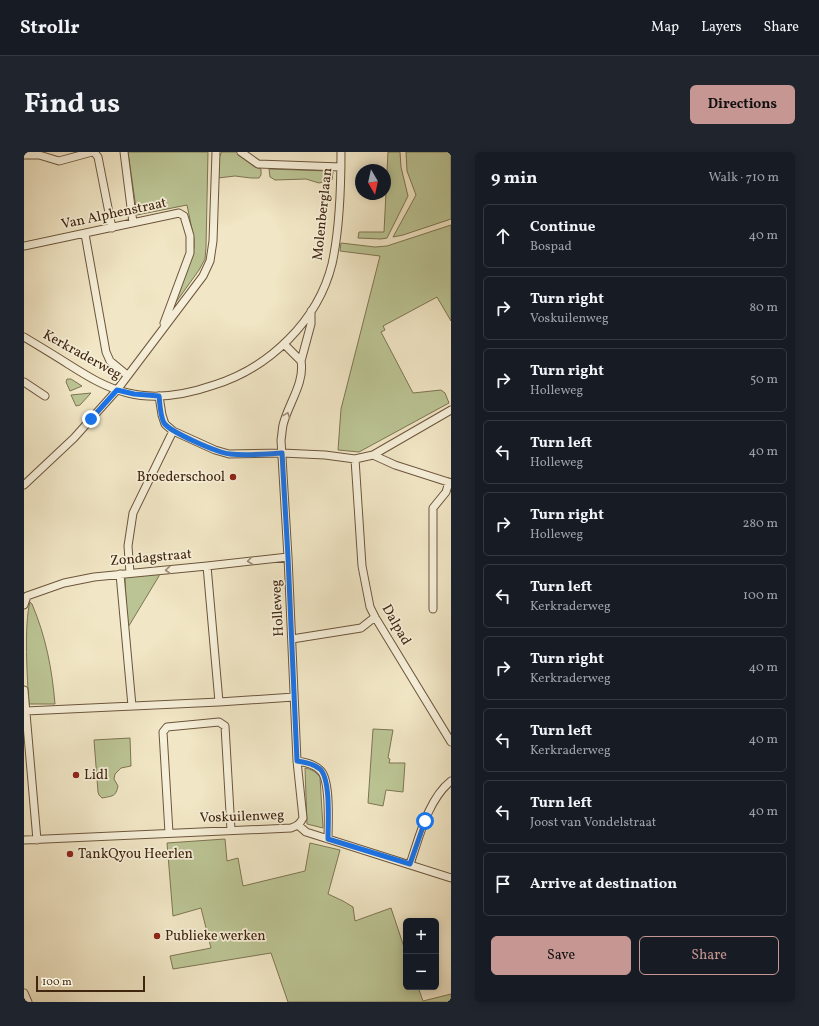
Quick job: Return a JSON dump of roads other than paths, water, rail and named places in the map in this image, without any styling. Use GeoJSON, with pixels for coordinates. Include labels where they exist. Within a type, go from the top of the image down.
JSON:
{"type":"FeatureCollection","features":[{"type":"Feature","properties":{"kind":"street"},"geometry":{"type":"LineString","coordinates":[[24,155],[40,155],[59,161],[93,152],[98,157],[112,228]]}},
{"type":"Feature","properties":{"kind":"street"},"geometry":{"type":"LineString","coordinates":[[124,152],[133,223]]}},
{"type":"Feature","properties":{"kind":"street"},"geometry":{"type":"LineString","coordinates":[[24,485],[74,438],[117,390],[203,276],[210,261],[214,241],[216,152]]}},
{"type":"Feature","properties":{"kind":"street"},"geometry":{"type":"LineString","coordinates":[[241,152],[258,164],[341,167]]}},
{"type":"Feature","properties":{"kind":"street","name":"Molenberglaan"},"geometry":{"type":"LineString","coordinates":[[159,396],[200,390],[226,381],[260,364],[284,344],[301,325],[323,289],[331,265],[336,239],[342,152]]}},
{"type":"Feature","properties":{"kind":"street","name":"Van Alphenstraat"},"geometry":{"type":"LineString","coordinates":[[24,246],[179,213],[184,216],[190,236],[190,253],[161,331]]}},
{"type":"Feature","properties":{"kind":"street"},"geometry":{"type":"LineString","coordinates":[[85,234],[106,352],[110,361],[127,376]]}},
{"type":"Feature","properties":{"kind":"street","name":"Holleweg"},"geometry":{"type":"LineString","coordinates":[[298,825],[303,818],[297,761],[281,440],[283,425],[300,378],[301,361],[311,324],[312,309]]}},
{"type":"Feature","properties":{"kind":"street","name":"Kerkraderweg"},"geometry":{"type":"LineString","coordinates":[[24,337],[97,382],[117,390],[134,394],[159,396]]}},
{"type":"Feature","properties":{"kind":"street"},"geometry":{"type":"LineString","coordinates":[[284,344],[301,361]]}},
{"type":"Feature","properties":{"kind":"street"},"geometry":{"type":"LineString","coordinates":[[24,382],[45,396]]}},
{"type":"Feature","properties":{"kind":"street"},"geometry":{"type":"LineString","coordinates":[[159,396],[162,416],[165,424],[173,431],[215,450],[229,454],[282,453],[325,455],[355,459],[373,455],[451,410]]}},
{"type":"Feature","properties":{"kind":"street"},"geometry":{"type":"LineString","coordinates":[[130,573],[128,546],[133,512],[173,431]]}},
{"type":"Feature","properties":{"kind":"street"},"geometry":{"type":"LineString","coordinates":[[373,455],[395,465],[450,482],[446,492],[433,508],[433,609]]}},
{"type":"Feature","properties":{"kind":"street","name":"Dalpad"},"geometry":{"type":"LineString","coordinates":[[355,459],[362,566],[370,607],[451,742]]}},
{"type":"Feature","properties":{"kind":"street","name":"Zondagstraat"},"geometry":{"type":"LineString","coordinates":[[24,605],[27,596],[64,583],[94,577],[288,557]]}},
{"type":"Feature","properties":{"kind":"street"},"geometry":{"type":"LineString","coordinates":[[207,566],[220,702]]}},
{"type":"Feature","properties":{"kind":"street"},"geometry":{"type":"LineString","coordinates":[[120,574],[132,706]]}},
{"type":"Feature","properties":{"kind":"street"},"geometry":{"type":"LineString","coordinates":[[292,639],[360,628],[375,617]]}},
{"type":"Feature","properties":{"kind":"street"},"geometry":{"type":"LineString","coordinates":[[24,690],[27,761],[37,840]]}},
{"type":"Feature","properties":{"kind":"street"},"geometry":{"type":"LineString","coordinates":[[26,711],[294,697]]}},
{"type":"Feature","properties":{"kind":"street"},"geometry":{"type":"LineString","coordinates":[[169,833],[163,732],[167,726],[219,722],[225,726],[230,830]]}},
{"type":"Feature","properties":{"kind":"street"},"geometry":{"type":"LineString","coordinates":[[297,761],[306,762],[322,770],[327,782],[328,839]]}},
{"type":"Feature","properties":{"kind":"street"},"geometry":{"type":"LineString","coordinates":[[410,864],[425,821],[435,800],[451,781]]}},
{"type":"Feature","properties":{"kind":"street","name":"Voskuilenweg"},"geometry":{"type":"LineString","coordinates":[[24,840],[291,828],[298,825],[306,832],[451,878]]}},
{"type":"Feature","properties":{"kind":"street"},"geometry":{"type":"LineString","coordinates":[[24,993],[28,1002]]}},
{"type":"Feature","properties":{"kind":"place","name":"Broederschool"},"geometry":{"type":"Point","coordinates":[233,477]}},
{"type":"Feature","properties":{"kind":"place","name":"Lidl"},"geometry":{"type":"Point","coordinates":[76,775]}},
{"type":"Feature","properties":{"kind":"place","name":"TankQyou Heerlen"},"geometry":{"type":"Point","coordinates":[70,854]}},
{"type":"Feature","properties":{"kind":"place","name":"Publieke werken"},"geometry":{"type":"Point","coordinates":[157,936]}}]}
